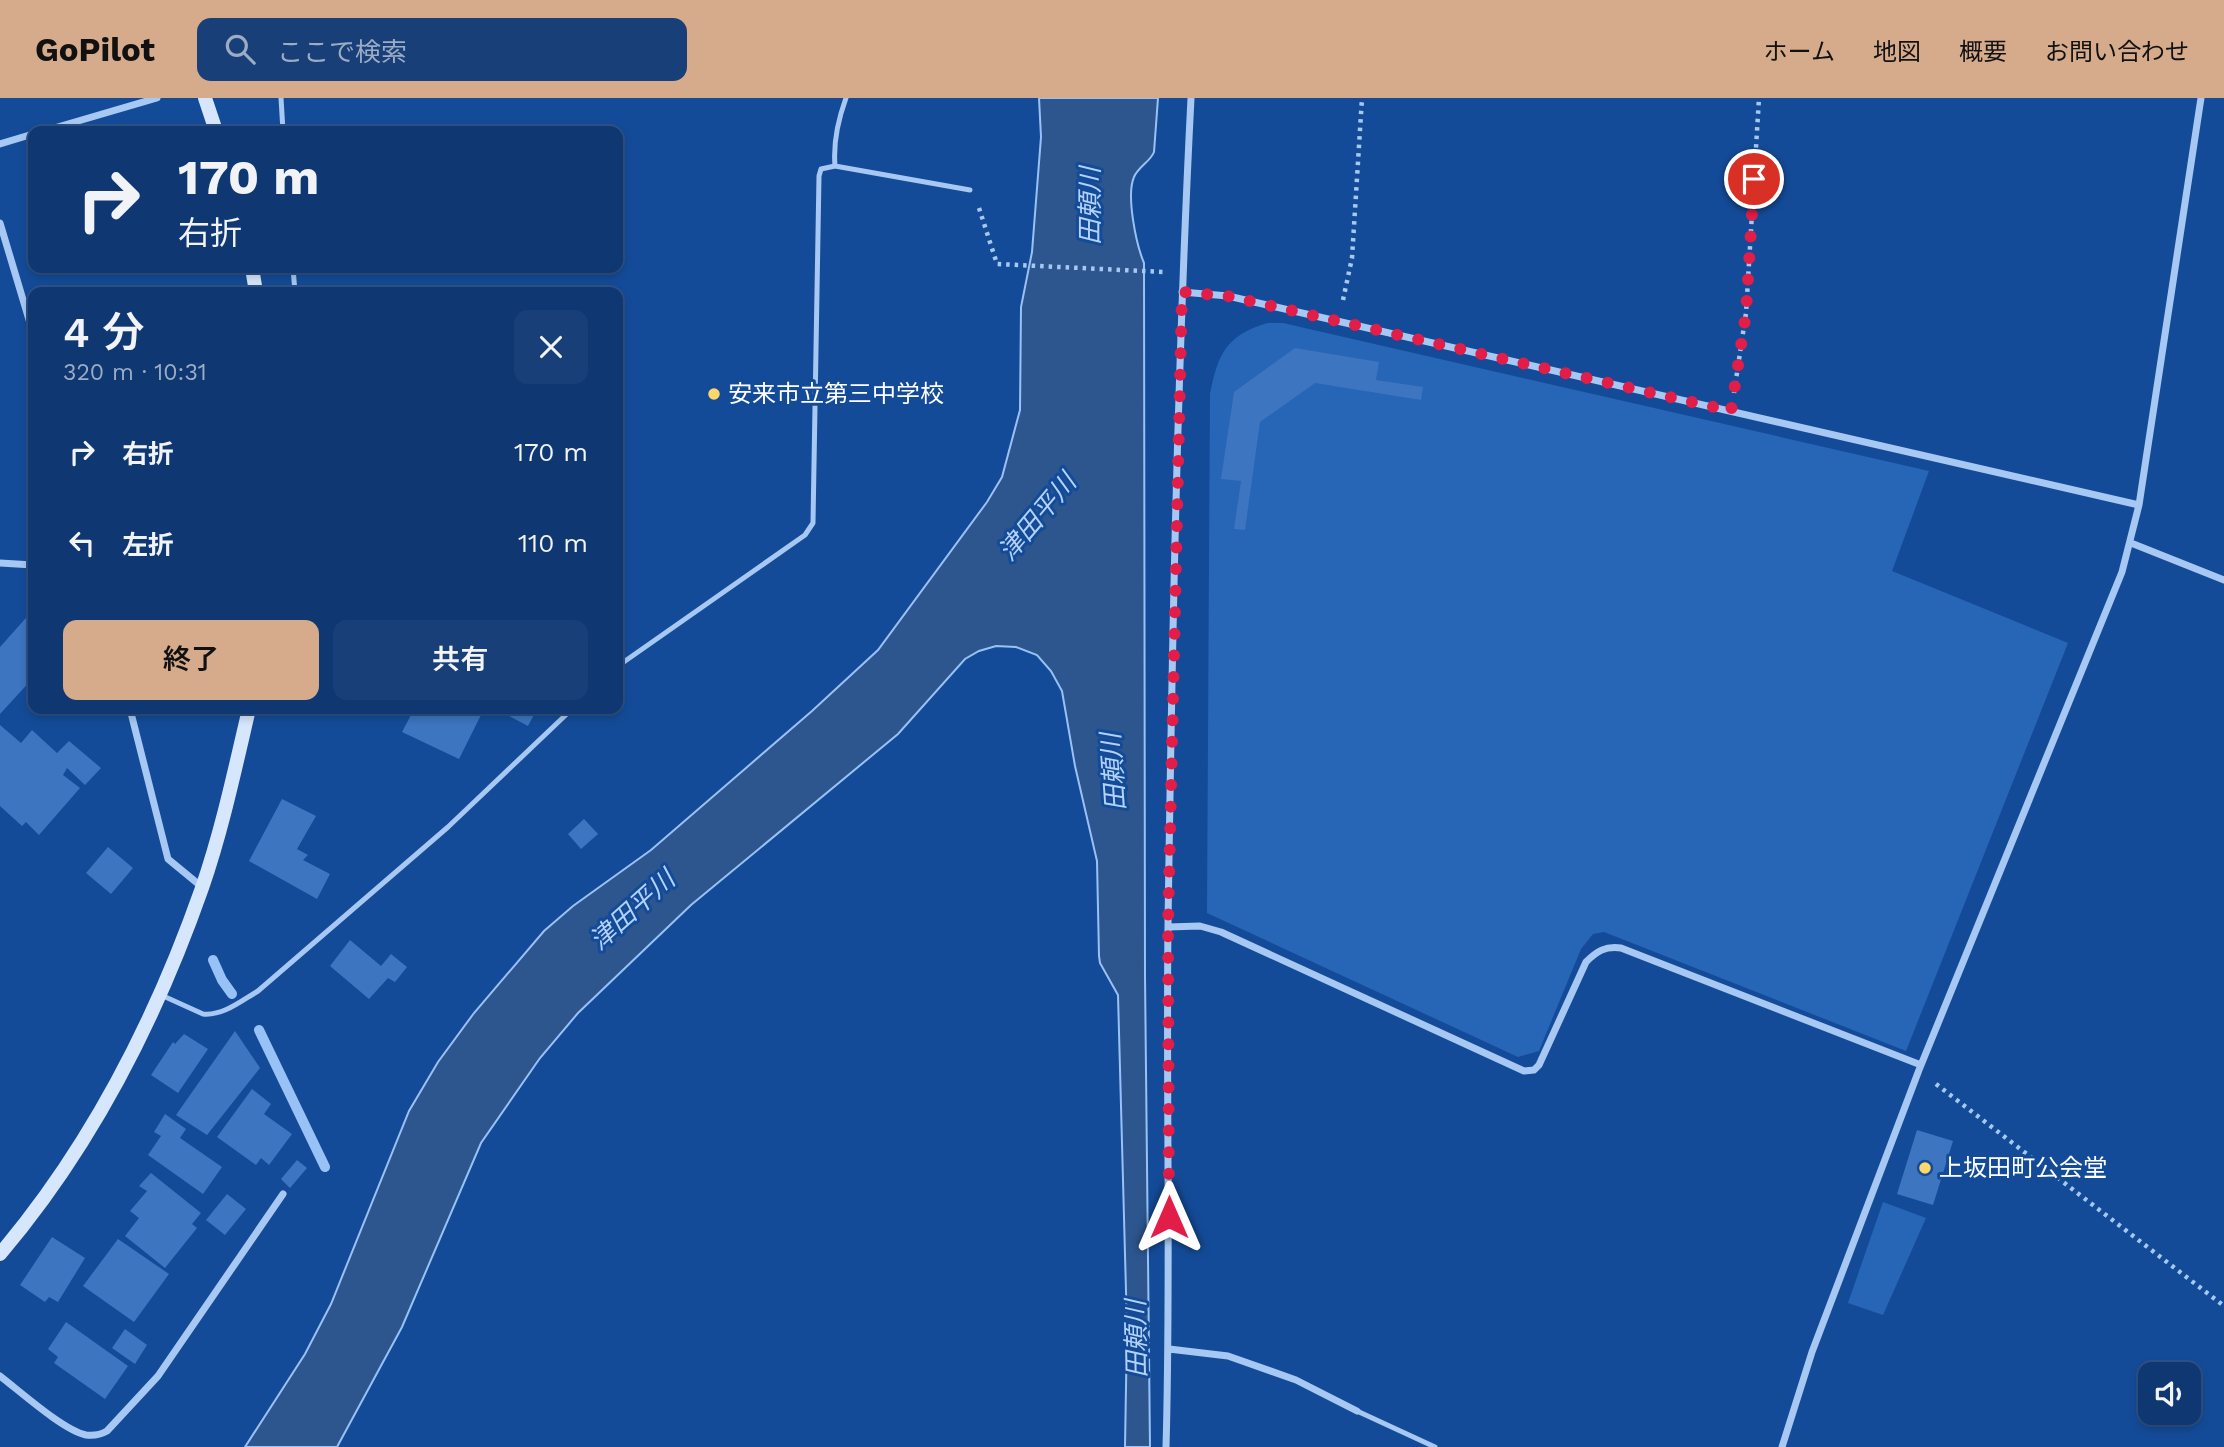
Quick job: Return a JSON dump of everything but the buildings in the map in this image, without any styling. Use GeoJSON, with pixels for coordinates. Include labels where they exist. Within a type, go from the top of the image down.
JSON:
{"type":"FeatureCollection","features":[{"type":"Feature","properties":{"kind":"main road"},"geometry":{"type":"LineString","coordinates":[[205,98],[214,126]]}},
{"type":"Feature","properties":{"kind":"main road"},"geometry":{"type":"LineString","coordinates":[[0,1254],[93,1124],[128,1060],[202,888],[233,779],[248,714]]}},
{"type":"Feature","properties":{"kind":"street"},"geometry":{"type":"LineString","coordinates":[[61,126],[157,98]]}},
{"type":"Feature","properties":{"kind":"street"},"geometry":{"type":"LineString","coordinates":[[1166,1447],[1169,1349],[1168,927],[1182,292],[1191,98]]}},
{"type":"Feature","properties":{"kind":"street"},"geometry":{"type":"LineString","coordinates":[[1782,1447],[1812,1352],[1920,1068],[2122,572],[2139,505],[2201,98]]}},
{"type":"Feature","properties":{"kind":"street"},"geometry":{"type":"LineString","coordinates":[[0,144],[28,136]]}},
{"type":"Feature","properties":{"kind":"street"},"geometry":{"type":"LineString","coordinates":[[0,223],[28,316]]}},
{"type":"Feature","properties":{"kind":"street"},"geometry":{"type":"LineString","coordinates":[[1182,292],[1228,296],[2139,505]]}},
{"type":"Feature","properties":{"kind":"street"},"geometry":{"type":"LineString","coordinates":[[2131,543],[2224,580]]}},
{"type":"Feature","properties":{"kind":"street"},"geometry":{"type":"LineString","coordinates":[[0,563],[28,565]]}},
{"type":"Feature","properties":{"kind":"street"},"geometry":{"type":"LineString","coordinates":[[131,714],[168,859],[202,888]]}},
{"type":"Feature","properties":{"kind":"street"},"geometry":{"type":"LineString","coordinates":[[1168,927],[1200,926],[1220,933],[1524,1071],[1534,1070],[1539,1065],[1587,962],[1596,952],[1609,947],[1621,948],[1920,1068]]}},
{"type":"Feature","properties":{"kind":"street"},"geometry":{"type":"LineString","coordinates":[[0,1376],[72,1430],[87,1435],[99,1435],[107,1431],[158,1376],[283,1194]]}},
{"type":"Feature","properties":{"kind":"street"},"geometry":{"type":"LineString","coordinates":[[1169,1349],[1228,1356],[1296,1380],[1357,1411]]}},
{"type":"Feature","properties":{"kind":"lane"},"geometry":{"type":"LineString","coordinates":[[281,98],[284,126]]}},
{"type":"Feature","properties":{"kind":"lane"},"geometry":{"type":"LineString","coordinates":[[835,166],[837,122],[846,98]]}},
{"type":"Feature","properties":{"kind":"lane"},"geometry":{"type":"LineString","coordinates":[[623,662],[805,535],[813,523],[821,169],[835,166],[970,190]]}},
{"type":"Feature","properties":{"kind":"lane"},"geometry":{"type":"LineString","coordinates":[[158,994],[210,1015],[222,1012],[258,991],[449,827],[567,714]]}},
{"type":"Feature","properties":{"kind":"lane"},"geometry":{"type":"LineString","coordinates":[[1357,1411],[1435,1447]]}},
{"type":"Feature","properties":{"kind":"path"},"geometry":{"type":"LineString","coordinates":[[1339,321],[1352,258],[1362,98]]}},
{"type":"Feature","properties":{"kind":"path"},"geometry":{"type":"LineString","coordinates":[[1731,411],[1746,313],[1759,98]]}},
{"type":"Feature","properties":{"kind":"path"},"geometry":{"type":"LineString","coordinates":[[970,190],[975,195],[997,264],[1176,273]]}},
{"type":"Feature","properties":{"kind":"path"},"geometry":{"type":"LineString","coordinates":[[1920,1068],[2224,1306]]}},
{"type":"Feature","properties":{"kind":"shaded area"},"geometry":{"type":"Polygon","coordinates":[[[1268,323],[1283,323],[1929,471],[1892,571],[2068,643],[1906,1051],[1604,932],[1593,934],[1581,949],[1539,1051],[1518,1057],[1207,913],[1210,394],[1226,348],[1242,334],[1268,323]]]}},
{"type":"Feature","properties":{"kind":"shaded area"},"geometry":{"type":"Polygon","coordinates":[[[1883,1202],[1926,1218],[1883,1315],[1848,1303],[1883,1202]]]}},
{"type":"Feature","properties":{"kind":"water"},"geometry":{"type":"Polygon","coordinates":[[[1039,98],[1158,98],[1154,152],[1134,177],[1131,195],[1135,232],[1144,263],[1145,976],[1150,1447],[1125,1447],[1127,1328],[1118,995],[1100,963],[1097,861],[1075,766],[1062,691],[1051,671],[1037,655],[1016,647],[996,646],[965,659],[898,734],[691,905],[578,1013],[540,1058],[481,1143],[402,1327],[337,1447],[245,1447],[305,1354],[331,1304],[409,1111],[438,1062],[474,1013],[544,931],[573,906],[651,850],[812,711],[878,650],[987,502],[1002,477],[1020,410],[1021,307],[1032,252],[1041,137],[1039,98]]]}},
{"type":"Feature","properties":{"kind":"waterway"},"geometry":{"type":"LineString","coordinates":[[213,960],[232,994]]}},
{"type":"Feature","properties":{"kind":"waterway"},"geometry":{"type":"LineString","coordinates":[[259,1030],[325,1167]]}},
{"type":"Feature","properties":{"kind":"place","name":"安来市立第三中学校"},"geometry":{"type":"Point","coordinates":[714,394]}},
{"type":"Feature","properties":{"kind":"place","name":"上坂田町公会堂"},"geometry":{"type":"Point","coordinates":[1925,1168]}},
{"type":"Feature","properties":{"kind":"route"},"geometry":{"type":"LineString","coordinates":[[1169,1217],[1168,927],[1182,292],[1228,296],[1731,411],[1746,313],[1754,179]]}},
{"type":"Feature","properties":{"kind":"water label","name":"田頼川"},"geometry":{"type":"Point","coordinates":[1090,206]}},
{"type":"Feature","properties":{"kind":"water label","name":"津田平川"},"geometry":{"type":"Point","coordinates":[1037,517]}},
{"type":"Feature","properties":{"kind":"water label","name":"田頼川"},"geometry":{"type":"Point","coordinates":[1113,772]}},
{"type":"Feature","properties":{"kind":"water label","name":"津田平川"},"geometry":{"type":"Point","coordinates":[632,910]}},
{"type":"Feature","properties":{"kind":"water label","name":"田頼川"},"geometry":{"type":"Point","coordinates":[1136,1339]}}]}
